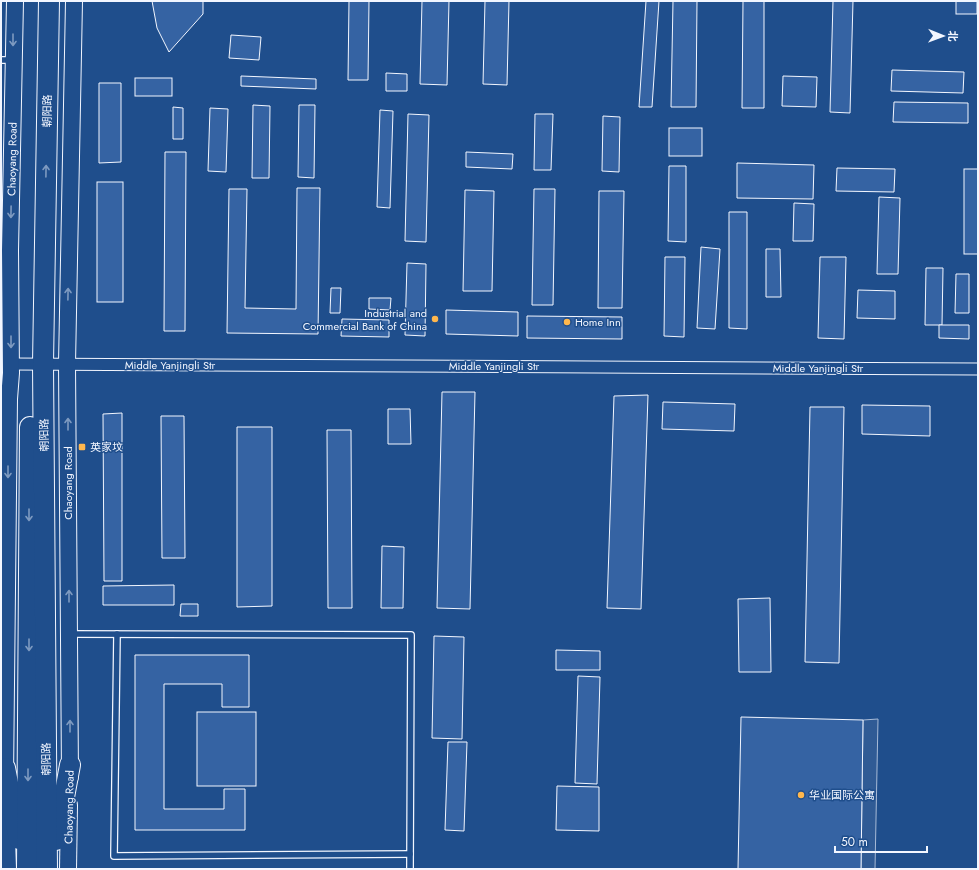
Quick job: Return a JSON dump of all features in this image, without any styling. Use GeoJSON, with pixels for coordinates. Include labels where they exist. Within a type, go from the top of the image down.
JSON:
{"type":"FeatureCollection","features":[{"type":"Feature","properties":{"kind":"highway","name":"朝阳路"},"geometry":{"type":"LineString","coordinates":[[26,869],[28,364],[36,1]]}},
{"type":"Feature","properties":{"kind":"highway","name":"朝阳路"},"geometry":{"type":"LineString","coordinates":[[49,1],[28,364],[49,869]]}},
{"type":"Feature","properties":{"kind":"highway"},"geometry":{"type":"LineString","coordinates":[[49,869],[70,765]]}},
{"type":"Feature","properties":{"kind":"highway"},"geometry":{"type":"LineString","coordinates":[[5,768],[26,869]]}},
{"type":"Feature","properties":{"kind":"street","name":"Chaoyang Road"},"geometry":{"type":"LineString","coordinates":[[8,869],[5,768],[5,544],[9,399],[28,364],[10,250],[7,60],[15,1]]}},
{"type":"Feature","properties":{"kind":"street","name":"Chaoyang Road"},"geometry":{"type":"LineString","coordinates":[[68,869],[70,765],[67,364],[74,1]]}},
{"type":"Feature","properties":{"kind":"street","name":"Middle Yanjingli Str"},"geometry":{"type":"LineString","coordinates":[[28,364],[978,369]]}},
{"type":"Feature","properties":{"kind":"lane"},"geometry":{"type":"LineString","coordinates":[[69,634],[411,635],[410,869]]}},
{"type":"Feature","properties":{"kind":"lane"},"geometry":{"type":"LineString","coordinates":[[117,634],[114,856],[410,854]]}},
{"type":"Feature","properties":{"kind":"shaded area"},"geometry":{"type":"Polygon","coordinates":[[[878,719],[875,869],[861,869],[863,720],[878,719]]]}},
{"type":"Feature","properties":{"kind":"building"},"geometry":{"type":"Polygon","coordinates":[[[152,1],[203,1],[203,14],[169,52],[157,28],[152,1]]]}},
{"type":"Feature","properties":{"kind":"building"},"geometry":{"type":"Polygon","coordinates":[[[349,1],[369,1],[368,80],[348,80],[349,1]]]}},
{"type":"Feature","properties":{"kind":"building"},"geometry":{"type":"Polygon","coordinates":[[[422,1],[449,1],[447,85],[420,84],[422,1]]]}},
{"type":"Feature","properties":{"kind":"building"},"geometry":{"type":"Polygon","coordinates":[[[485,1],[509,1],[507,85],[483,84],[485,1]]]}},
{"type":"Feature","properties":{"kind":"building"},"geometry":{"type":"Polygon","coordinates":[[[646,1],[659,1],[652,107],[639,107],[646,1]]]}},
{"type":"Feature","properties":{"kind":"building"},"geometry":{"type":"Polygon","coordinates":[[[673,1],[697,1],[696,107],[671,107],[673,1]]]}},
{"type":"Feature","properties":{"kind":"building"},"geometry":{"type":"Polygon","coordinates":[[[743,1],[764,1],[764,108],[742,108],[743,1]]]}},
{"type":"Feature","properties":{"kind":"building"},"geometry":{"type":"Polygon","coordinates":[[[833,1],[853,1],[850,113],[830,112],[833,1]]]}},
{"type":"Feature","properties":{"kind":"building"},"geometry":{"type":"Polygon","coordinates":[[[956,1],[977,1],[977,14],[956,14],[956,1]]]}},
{"type":"Feature","properties":{"kind":"building"},"geometry":{"type":"Polygon","coordinates":[[[231,35],[261,37],[259,60],[229,58],[231,35]]]}},
{"type":"Feature","properties":{"kind":"building"},"geometry":{"type":"Polygon","coordinates":[[[892,70],[964,72],[963,93],[891,91],[892,70]]]}},
{"type":"Feature","properties":{"kind":"building"},"geometry":{"type":"Polygon","coordinates":[[[386,73],[407,74],[407,91],[386,91],[386,73]]]}},
{"type":"Feature","properties":{"kind":"building"},"geometry":{"type":"Polygon","coordinates":[[[241,76],[316,79],[316,89],[241,86],[241,76]]]}},
{"type":"Feature","properties":{"kind":"building"},"geometry":{"type":"Polygon","coordinates":[[[783,76],[817,77],[816,107],[782,106],[783,76]]]}},
{"type":"Feature","properties":{"kind":"building"},"geometry":{"type":"Polygon","coordinates":[[[135,78],[172,78],[172,96],[135,96],[135,78]]]}},
{"type":"Feature","properties":{"kind":"building"},"geometry":{"type":"Polygon","coordinates":[[[99,83],[121,83],[121,162],[99,163],[99,83]]]}},
{"type":"Feature","properties":{"kind":"building"},"geometry":{"type":"Polygon","coordinates":[[[894,102],[968,103],[968,123],[893,122],[894,102]]]}},
{"type":"Feature","properties":{"kind":"building"},"geometry":{"type":"Polygon","coordinates":[[[253,105],[270,106],[269,178],[252,178],[253,105]]]}},
{"type":"Feature","properties":{"kind":"building"},"geometry":{"type":"Polygon","coordinates":[[[299,105],[315,105],[314,178],[298,177],[299,105]]]}},
{"type":"Feature","properties":{"kind":"building"},"geometry":{"type":"Polygon","coordinates":[[[173,107],[183,108],[183,139],[173,139],[173,107]]]}},
{"type":"Feature","properties":{"kind":"building"},"geometry":{"type":"Polygon","coordinates":[[[210,108],[228,109],[226,172],[208,171],[210,108]]]}},
{"type":"Feature","properties":{"kind":"building"},"geometry":{"type":"Polygon","coordinates":[[[380,110],[393,111],[390,208],[377,207],[380,110]]]}},
{"type":"Feature","properties":{"kind":"building"},"geometry":{"type":"Polygon","coordinates":[[[408,114],[429,115],[426,242],[405,241],[408,114]]]}},
{"type":"Feature","properties":{"kind":"building"},"geometry":{"type":"Polygon","coordinates":[[[535,114],[553,114],[551,170],[534,170],[535,114]]]}},
{"type":"Feature","properties":{"kind":"building"},"geometry":{"type":"Polygon","coordinates":[[[603,116],[620,117],[619,172],[602,171],[603,116]]]}},
{"type":"Feature","properties":{"kind":"building"},"geometry":{"type":"Polygon","coordinates":[[[669,128],[702,128],[702,156],[669,156],[669,128]]]}},
{"type":"Feature","properties":{"kind":"building"},"geometry":{"type":"Polygon","coordinates":[[[165,152],[186,152],[185,331],[164,331],[165,152]]]}},
{"type":"Feature","properties":{"kind":"building"},"geometry":{"type":"Polygon","coordinates":[[[466,152],[513,154],[512,169],[466,167],[466,152]]]}},
{"type":"Feature","properties":{"kind":"building"},"geometry":{"type":"Polygon","coordinates":[[[737,163],[814,165],[813,199],[737,198],[737,163]]]}},
{"type":"Feature","properties":{"kind":"building"},"geometry":{"type":"Polygon","coordinates":[[[669,166],[686,166],[686,242],[668,241],[669,166]]]}},
{"type":"Feature","properties":{"kind":"building"},"geometry":{"type":"Polygon","coordinates":[[[837,168],[895,169],[894,192],[836,191],[837,168]]]}},
{"type":"Feature","properties":{"kind":"building"},"geometry":{"type":"Polygon","coordinates":[[[964,169],[978,169],[978,254],[964,254],[964,169]]]}},
{"type":"Feature","properties":{"kind":"building"},"geometry":{"type":"Polygon","coordinates":[[[97,182],[123,182],[123,302],[97,302],[97,182]]]}},
{"type":"Feature","properties":{"kind":"building"},"geometry":{"type":"Polygon","coordinates":[[[297,188],[320,188],[318,334],[227,333],[229,189],[247,189],[245,308],[296,309],[297,188]]]}},
{"type":"Feature","properties":{"kind":"building"},"geometry":{"type":"Polygon","coordinates":[[[534,189],[555,189],[553,305],[532,305],[534,189]]]}},
{"type":"Feature","properties":{"kind":"building"},"geometry":{"type":"Polygon","coordinates":[[[465,190],[494,191],[492,291],[463,291],[465,190]]]}},
{"type":"Feature","properties":{"kind":"building"},"geometry":{"type":"Polygon","coordinates":[[[599,191],[624,191],[622,308],[598,308],[599,191]]]}},
{"type":"Feature","properties":{"kind":"building"},"geometry":{"type":"Polygon","coordinates":[[[879,197],[900,198],[898,274],[877,274],[879,197]]]}},
{"type":"Feature","properties":{"kind":"building"},"geometry":{"type":"Polygon","coordinates":[[[794,203],[814,204],[813,241],[793,241],[794,203]]]}},
{"type":"Feature","properties":{"kind":"building"},"geometry":{"type":"Polygon","coordinates":[[[729,212],[747,212],[747,329],[729,328],[729,212]]]}},
{"type":"Feature","properties":{"kind":"building"},"geometry":{"type":"Polygon","coordinates":[[[701,247],[720,249],[715,329],[697,328],[701,247]]]}},
{"type":"Feature","properties":{"kind":"building"},"geometry":{"type":"Polygon","coordinates":[[[766,249],[780,249],[781,297],[766,297],[766,249]]]}},
{"type":"Feature","properties":{"kind":"building"},"geometry":{"type":"Polygon","coordinates":[[[665,257],[685,257],[684,337],[664,336],[665,257]]]}},
{"type":"Feature","properties":{"kind":"building"},"geometry":{"type":"Polygon","coordinates":[[[820,257],[846,257],[844,339],[818,338],[820,257]]]}},
{"type":"Feature","properties":{"kind":"building"},"geometry":{"type":"Polygon","coordinates":[[[407,263],[426,264],[425,336],[405,335],[407,263]]]}},
{"type":"Feature","properties":{"kind":"building"},"geometry":{"type":"Polygon","coordinates":[[[926,268],[943,268],[942,325],[925,325],[926,268]]]}},
{"type":"Feature","properties":{"kind":"building"},"geometry":{"type":"Polygon","coordinates":[[[956,274],[969,274],[969,313],[955,313],[956,274]]]}},
{"type":"Feature","properties":{"kind":"building"},"geometry":{"type":"Polygon","coordinates":[[[331,288],[341,288],[340,313],[330,313],[331,288]]]}},
{"type":"Feature","properties":{"kind":"building"},"geometry":{"type":"Polygon","coordinates":[[[858,290],[895,291],[895,319],[857,318],[858,290]]]}},
{"type":"Feature","properties":{"kind":"building"},"geometry":{"type":"Polygon","coordinates":[[[369,298],[391,298],[390,310],[369,309],[369,298]]]}},
{"type":"Feature","properties":{"kind":"building"},"geometry":{"type":"Polygon","coordinates":[[[446,310],[518,312],[518,336],[446,334],[446,310]]]}},
{"type":"Feature","properties":{"kind":"building"},"geometry":{"type":"Polygon","coordinates":[[[527,316],[622,317],[622,339],[527,338],[527,316]]]}},
{"type":"Feature","properties":{"kind":"building"},"geometry":{"type":"Polygon","coordinates":[[[342,319],[389,320],[389,337],[341,336],[342,319]]]}},
{"type":"Feature","properties":{"kind":"building"},"geometry":{"type":"Polygon","coordinates":[[[939,325],[969,325],[969,339],[939,338],[939,325]]]}},
{"type":"Feature","properties":{"kind":"building"},"geometry":{"type":"Polygon","coordinates":[[[442,392],[475,392],[470,609],[437,608],[442,392]]]}},
{"type":"Feature","properties":{"kind":"building"},"geometry":{"type":"Polygon","coordinates":[[[648,395],[641,609],[607,608],[614,396],[648,395]]]}},
{"type":"Feature","properties":{"kind":"building"},"geometry":{"type":"Polygon","coordinates":[[[663,402],[735,404],[734,431],[662,429],[663,402]]]}},
{"type":"Feature","properties":{"kind":"building"},"geometry":{"type":"Polygon","coordinates":[[[862,405],[930,406],[930,436],[862,434],[862,405]]]}},
{"type":"Feature","properties":{"kind":"building"},"geometry":{"type":"Polygon","coordinates":[[[810,407],[844,407],[839,663],[805,662],[810,407]]]}},
{"type":"Feature","properties":{"kind":"building"},"geometry":{"type":"Polygon","coordinates":[[[388,409],[410,409],[411,444],[388,444],[388,409]]]}},
{"type":"Feature","properties":{"kind":"building"},"geometry":{"type":"Polygon","coordinates":[[[122,413],[122,581],[104,581],[103,414],[122,413]]]}},
{"type":"Feature","properties":{"kind":"building"},"geometry":{"type":"Polygon","coordinates":[[[161,416],[184,416],[185,558],[162,558],[161,416]]]}},
{"type":"Feature","properties":{"kind":"building"},"geometry":{"type":"Polygon","coordinates":[[[237,427],[272,427],[272,606],[237,607],[237,427]]]}},
{"type":"Feature","properties":{"kind":"building"},"geometry":{"type":"Polygon","coordinates":[[[327,430],[351,430],[352,608],[328,608],[327,430]]]}},
{"type":"Feature","properties":{"kind":"building"},"geometry":{"type":"Polygon","coordinates":[[[382,546],[404,547],[403,608],[381,608],[382,546]]]}},
{"type":"Feature","properties":{"kind":"building"},"geometry":{"type":"Polygon","coordinates":[[[174,585],[174,605],[103,605],[103,586],[174,585]]]}},
{"type":"Feature","properties":{"kind":"building"},"geometry":{"type":"Polygon","coordinates":[[[770,598],[771,672],[739,672],[738,599],[770,598]]]}},
{"type":"Feature","properties":{"kind":"building"},"geometry":{"type":"Polygon","coordinates":[[[181,604],[198,604],[198,616],[180,616],[181,604]]]}},
{"type":"Feature","properties":{"kind":"building"},"geometry":{"type":"Polygon","coordinates":[[[434,636],[464,637],[462,739],[432,738],[434,636]]]}},
{"type":"Feature","properties":{"kind":"building"},"geometry":{"type":"Polygon","coordinates":[[[556,650],[600,651],[600,670],[556,670],[556,650]]]}},
{"type":"Feature","properties":{"kind":"building"},"geometry":{"type":"Polygon","coordinates":[[[135,655],[249,655],[249,707],[222,707],[222,684],[164,684],[164,809],[224,809],[224,789],[245,789],[245,830],[135,830],[135,655]]]}},
{"type":"Feature","properties":{"kind":"building"},"geometry":{"type":"Polygon","coordinates":[[[578,676],[600,677],[597,784],[575,783],[578,676]]]}},
{"type":"Feature","properties":{"kind":"building"},"geometry":{"type":"Polygon","coordinates":[[[197,712],[256,712],[256,786],[197,786],[197,712]]]}},
{"type":"Feature","properties":{"kind":"building","name":"华业国际公寓"},"geometry":{"type":"Polygon","coordinates":[[[741,717],[863,720],[861,869],[738,869],[741,717]]]}},
{"type":"Feature","properties":{"kind":"building"},"geometry":{"type":"Polygon","coordinates":[[[448,742],[467,742],[464,831],[445,830],[448,742]]]}},
{"type":"Feature","properties":{"kind":"building"},"geometry":{"type":"Polygon","coordinates":[[[557,786],[599,787],[599,831],[556,830],[557,786]]]}},
{"type":"Feature","properties":{"kind":"place","name":"Industrial and Commercial Bank of China"},"geometry":{"type":"Point","coordinates":[435,319]}},
{"type":"Feature","properties":{"kind":"place","name":"Home Inn"},"geometry":{"type":"Point","coordinates":[567,322]}},
{"type":"Feature","properties":{"kind":"place","name":"英家坟"},"geometry":{"type":"Point","coordinates":[82,447]}},
{"type":"Feature","properties":{"kind":"place","name":"华业国际公寓"},"geometry":{"type":"Point","coordinates":[801,795]}}]}
